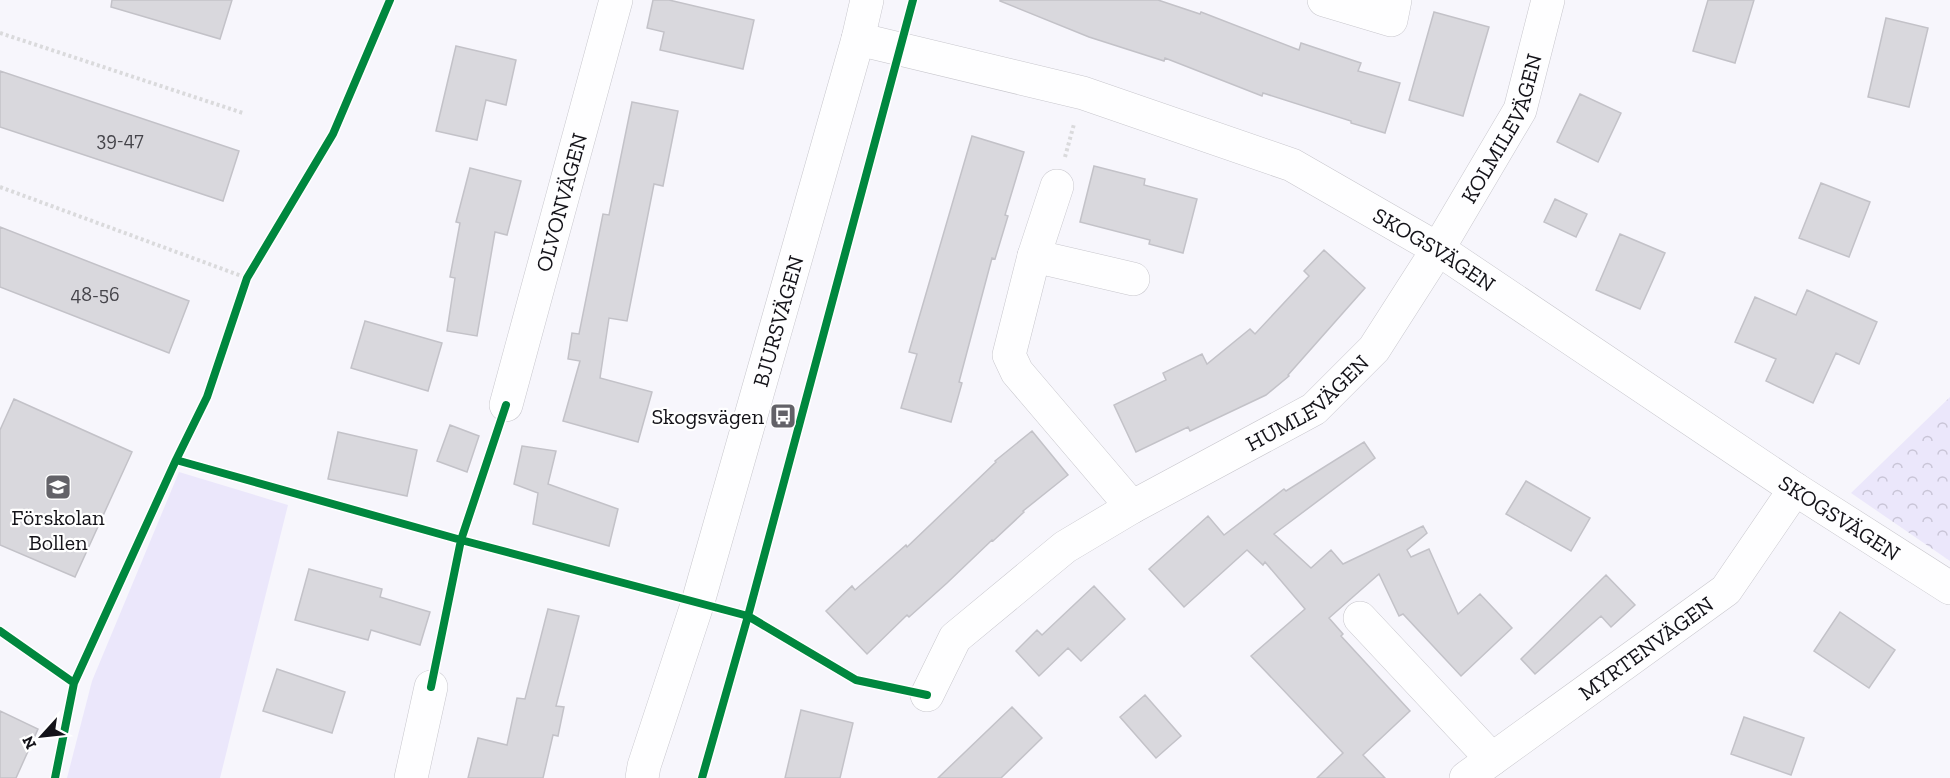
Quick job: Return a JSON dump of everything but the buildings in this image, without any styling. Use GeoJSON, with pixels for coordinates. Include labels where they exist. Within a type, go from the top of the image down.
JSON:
{"type":"FeatureCollection","features":[{"type":"Feature","properties":{"kind":"street","name":"OLVONVÄGEN"},"geometry":{"type":"LineString","coordinates":[[506,405],[616,0]]}},
{"type":"Feature","properties":{"kind":"street","name":"BJURSVÄGEN"},"geometry":{"type":"LineString","coordinates":[[642,778],[698,602],[858,39],[867,0]]}},
{"type":"Feature","properties":{"kind":"street"},"geometry":{"type":"LineString","coordinates":[[1324,0],[1391,20],[1395,0]]}},
{"type":"Feature","properties":{"kind":"street","name":"KOLMILEVÄGEN"},"geometry":{"type":"LineString","coordinates":[[1438,249],[1520,110],[1548,0]]}},
{"type":"Feature","properties":{"kind":"street","name":"SKOGSVÄGEN"},"geometry":{"type":"LineString","coordinates":[[858,39],[1083,93],[1292,165],[1438,249],[1795,489],[1950,588]]}},
{"type":"Feature","properties":{"kind":"street"},"geometry":{"type":"LineString","coordinates":[[1057,186],[1035,256],[1009,355],[1017,372],[1132,507]]}},
{"type":"Feature","properties":{"kind":"street","name":"HUMLEVÄGEN"},"geometry":{"type":"LineString","coordinates":[[927,695],[955,638],[1065,548],[1132,507],[1314,409],[1374,349],[1438,249]]}},
{"type":"Feature","properties":{"kind":"street"},"geometry":{"type":"LineString","coordinates":[[1035,256],[1133,279]]}},
{"type":"Feature","properties":{"kind":"street","name":"MYRTENVÄGEN"},"geometry":{"type":"LineString","coordinates":[[1466,778],[1726,590],[1795,489]]}},
{"type":"Feature","properties":{"kind":"street"},"geometry":{"type":"LineString","coordinates":[[1360,618],[1492,759]]}},
{"type":"Feature","properties":{"kind":"street"},"geometry":{"type":"LineString","coordinates":[[411,778],[431,687]]}},
{"type":"Feature","properties":{"kind":"path"},"geometry":{"type":"LineString","coordinates":[[0,33],[243,113]]}},
{"type":"Feature","properties":{"kind":"path"},"geometry":{"type":"LineString","coordinates":[[1057,186],[1083,93]]}},
{"type":"Feature","properties":{"kind":"path"},"geometry":{"type":"LineString","coordinates":[[0,187],[247,278]]}},
{"type":"Feature","properties":{"kind":"path"},"geometry":{"type":"LineString","coordinates":[[244,289],[247,278],[254,268]]}},
{"type":"Feature","properties":{"kind":"green space"},"geometry":{"type":"Polygon","coordinates":[[[1950,397],[1950,561],[1851,493],[1950,397]]]}},
{"type":"Feature","properties":{"kind":"green space"},"geometry":{"type":"Polygon","coordinates":[[[179,472],[288,505],[220,778],[67,778],[92,681],[179,472]]]}},
{"type":"Feature","properties":{"kind":"cycle path"},"geometry":{"type":"LineString","coordinates":[[55,778],[74,683],[207,397],[247,278],[333,134],[390,0]]}},
{"type":"Feature","properties":{"kind":"cycle path"},"geometry":{"type":"LineString","coordinates":[[702,778],[748,616],[913,0]]}},
{"type":"Feature","properties":{"kind":"cycle path"},"geometry":{"type":"LineString","coordinates":[[431,687],[461,540],[506,405]]}},
{"type":"Feature","properties":{"kind":"cycle path"},"geometry":{"type":"LineString","coordinates":[[176,460],[461,540],[748,616],[856,680],[927,695]]}},
{"type":"Feature","properties":{"kind":"cycle path"},"geometry":{"type":"LineString","coordinates":[[0,631],[74,683]]}},
{"type":"Feature","properties":{"kind":"place","name":"Skogsvägen"},"geometry":{"type":"Point","coordinates":[783,416]}},
{"type":"Feature","properties":{"kind":"place","name":"Förskolan Bollen"},"geometry":{"type":"Point","coordinates":[58,487]}}]}
